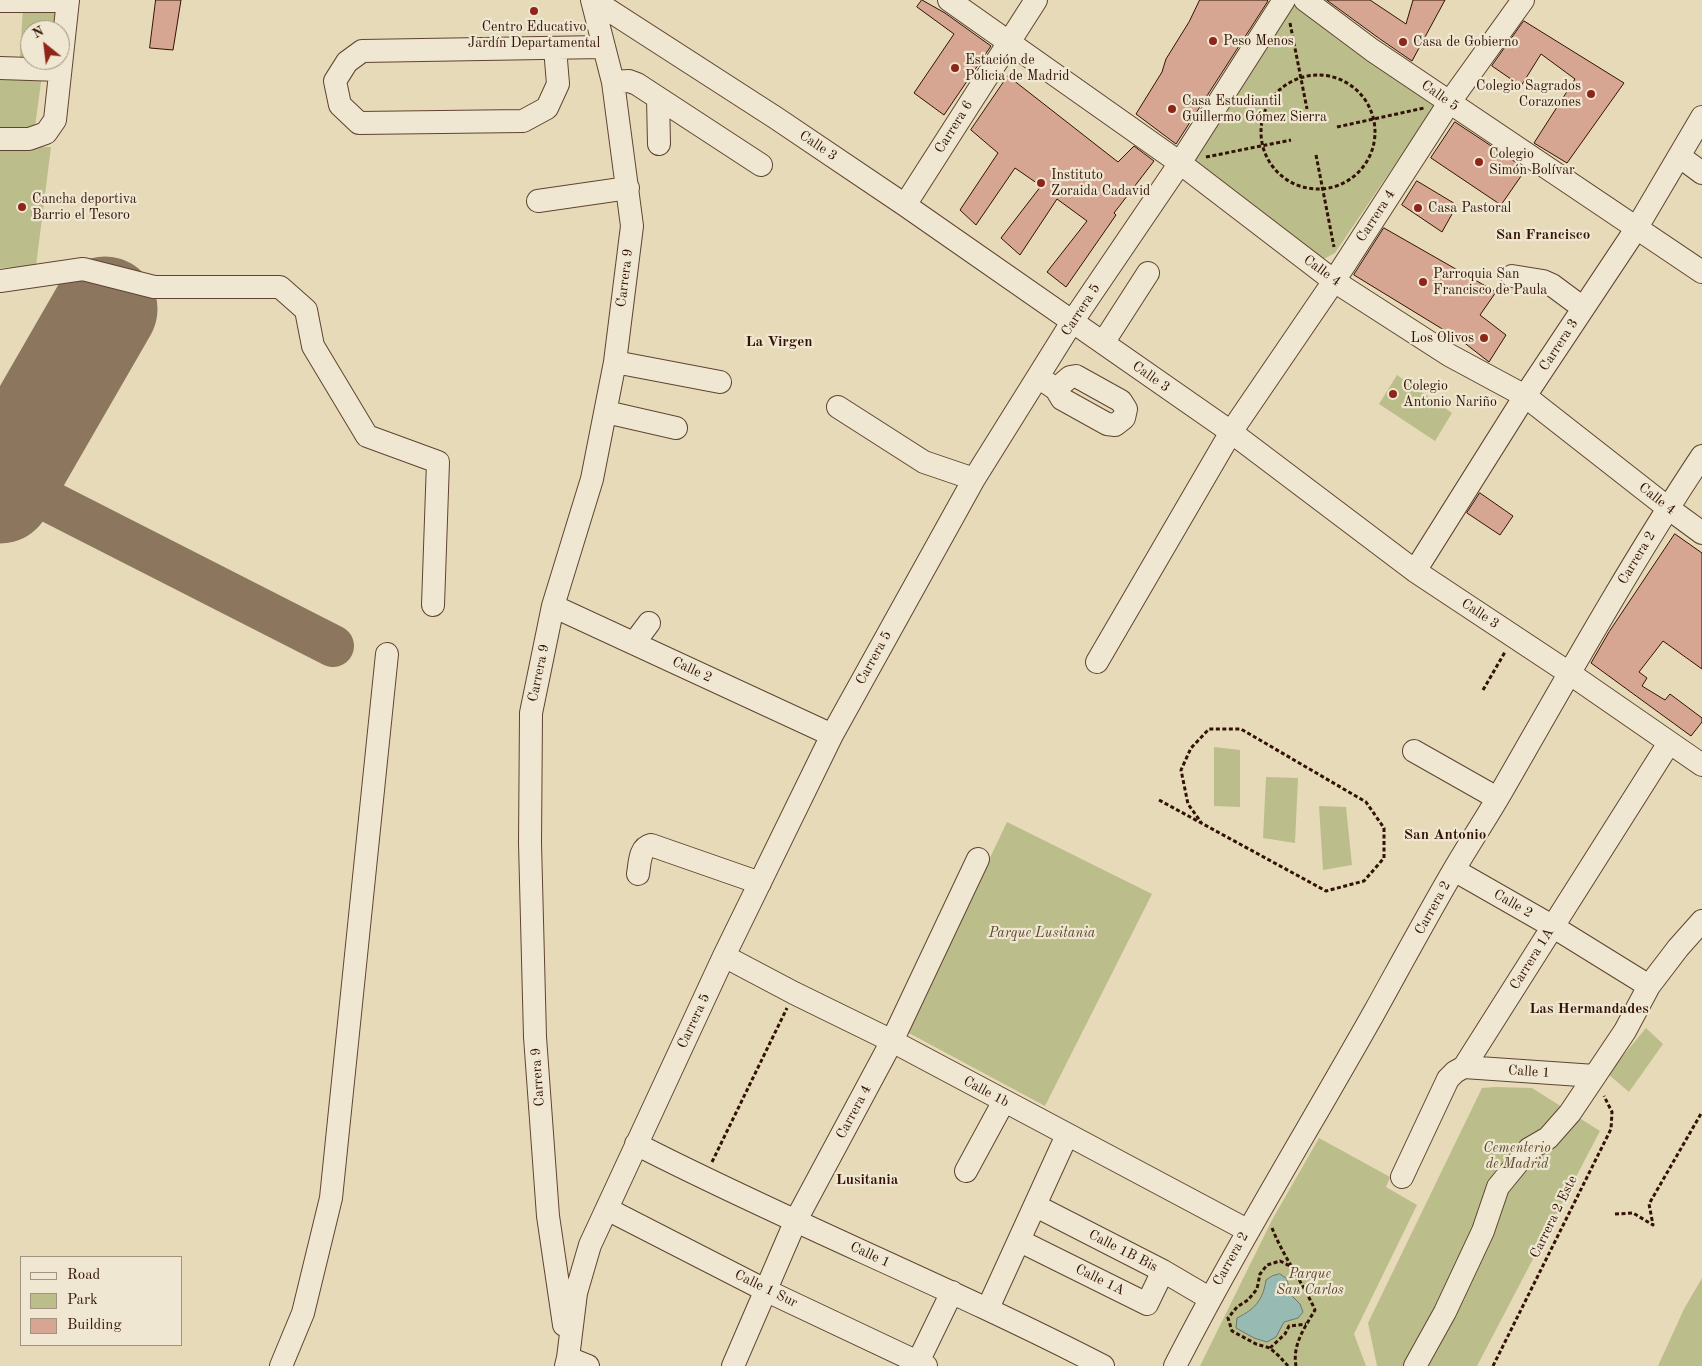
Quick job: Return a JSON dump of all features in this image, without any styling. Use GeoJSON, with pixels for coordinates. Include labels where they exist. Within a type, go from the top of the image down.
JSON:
{"type":"FeatureCollection","features":[{"type":"Feature","properties":{"kind":"street"},"geometry":{"type":"LineString","coordinates":[[0,1],[68,0],[66,20]]}},
{"type":"Feature","properties":{"kind":"street","name":"Carrera 9"},"geometry":{"type":"LineString","coordinates":[[573,1364],[548,1216],[535,1037],[530,843],[531,713],[553,606],[592,479],[606,412],[615,362],[632,226],[613,82],[592,0]]}},
{"type":"Feature","properties":{"kind":"street","name":"Calle 3"},"geometry":{"type":"LineString","coordinates":[[592,0],[776,118],[905,205],[1231,432],[1416,571],[1702,765]]}},
{"type":"Feature","properties":{"kind":"street","name":"Calle 4"},"geometry":{"type":"LineString","coordinates":[[949,0],[1008,42],[1191,161],[1337,277],[1450,355],[1525,396],[1668,508],[1702,532]]}},
{"type":"Feature","properties":{"kind":"street","name":"Carrera 6"},"geometry":{"type":"LineString","coordinates":[[905,205],[1036,0]]}},
{"type":"Feature","properties":{"kind":"street","name":"Carrera 4"},"geometry":{"type":"LineString","coordinates":[[1097,662],[1231,432],[1337,277],[1449,103],[1522,0]]}},
{"type":"Feature","properties":{"kind":"street","name":"Calle 5"},"geometry":{"type":"LineString","coordinates":[[1292,5],[1372,50],[1702,272]]}},
{"type":"Feature","properties":{"kind":"street","name":"Carrera 5"},"geometry":{"type":"LineString","coordinates":[[573,1364],[576,1293],[590,1245],[724,956],[832,735],[974,479],[1047,383],[1072,322],[1191,161],[1292,5]]}},
{"type":"Feature","properties":{"kind":"street"},"geometry":{"type":"LineString","coordinates":[[555,48],[558,84],[547,108],[523,121],[359,123],[340,105],[335,81],[347,62],[362,51],[603,47]]}},
{"type":"Feature","properties":{"kind":"street"},"geometry":{"type":"LineString","coordinates":[[0,68],[20,69]]}},
{"type":"Feature","properties":{"kind":"street"},"geometry":{"type":"LineString","coordinates":[[0,139],[29,139],[46,133],[55,120],[60,70]]}},
{"type":"Feature","properties":{"kind":"street"},"geometry":{"type":"LineString","coordinates":[[613,82],[629,81],[637,84],[761,165]]}},
{"type":"Feature","properties":{"kind":"street"},"geometry":{"type":"LineString","coordinates":[[658,98],[659,144]]}},
{"type":"Feature","properties":{"kind":"street","name":"Carrera 3"},"geometry":{"type":"LineString","coordinates":[[1416,571],[1525,396],[1636,228],[1702,117]]}},
{"type":"Feature","properties":{"kind":"street"},"geometry":{"type":"LineString","coordinates":[[1679,156],[1702,173]]}},
{"type":"Feature","properties":{"kind":"street"},"geometry":{"type":"LineString","coordinates":[[538,201],[628,188]]}},
{"type":"Feature","properties":{"kind":"street"},"geometry":{"type":"LineString","coordinates":[[0,281],[83,269],[154,287],[280,286],[306,310],[313,346],[367,436],[438,462],[433,605]]}},
{"type":"Feature","properties":{"kind":"street"},"geometry":{"type":"LineString","coordinates":[[1103,343],[1148,274]]}},
{"type":"Feature","properties":{"kind":"street"},"geometry":{"type":"LineString","coordinates":[[1512,276],[1543,281],[1552,285],[1583,308]]}},
{"type":"Feature","properties":{"kind":"street"},"geometry":{"type":"LineString","coordinates":[[615,362],[720,382]]}},
{"type":"Feature","properties":{"kind":"street"},"geometry":{"type":"LineString","coordinates":[[838,407],[924,462],[974,479]]}},
{"type":"Feature","properties":{"kind":"street"},"geometry":{"type":"LineString","coordinates":[[606,412],[676,428]]}},
{"type":"Feature","properties":{"kind":"street","name":"Carrera 2"},"geometry":{"type":"LineString","coordinates":[[1175,1366],[1209,1298],[1325,1100],[1454,870],[1569,673],[1668,508],[1702,456]]}},
{"type":"Feature","properties":{"kind":"street","name":"Calle 2"},"geometry":{"type":"LineString","coordinates":[[553,606],[832,735]]}},
{"type":"Feature","properties":{"kind":"street"},"geometry":{"type":"LineString","coordinates":[[634,643],[649,623]]}},
{"type":"Feature","properties":{"kind":"street"},"geometry":{"type":"LineString","coordinates":[[281,1366],[303,1313],[331,1198],[387,654]]}},
{"type":"Feature","properties":{"kind":"street","name":"Carrera 1A"},"geometry":{"type":"LineString","coordinates":[[1402,1177],[1448,1079],[1464,1067],[1669,743]]}},
{"type":"Feature","properties":{"kind":"street"},"geometry":{"type":"LineString","coordinates":[[1414,751],[1497,798]]}},
{"type":"Feature","properties":{"kind":"street"},"geometry":{"type":"LineString","coordinates":[[638,874],[642,850],[645,846],[650,845],[760,883]]}},
{"type":"Feature","properties":{"kind":"street","name":"Carrera 4"},"geometry":{"type":"LineString","coordinates":[[732,1366],[796,1220],[892,1041],[978,859]]}},
{"type":"Feature","properties":{"kind":"street","name":"Calle 2"},"geometry":{"type":"LineString","coordinates":[[1454,870],[1552,926],[1649,986]]}},
{"type":"Feature","properties":{"kind":"street"},"geometry":{"type":"LineString","coordinates":[[1416,1366],[1445,1312],[1483,1231],[1498,1188],[1529,1149],[1548,1138],[1570,1113],[1625,1031],[1649,986],[1678,948],[1702,921]]}},
{"type":"Feature","properties":{"kind":"street","name":"Calle 1b"},"geometry":{"type":"LineString","coordinates":[[724,956],[892,1041],[1067,1136],[1252,1222]]}},
{"type":"Feature","properties":{"kind":"street","name":"Calle 1"},"geometry":{"type":"LineString","coordinates":[[1464,1067],[1595,1076]]}},
{"type":"Feature","properties":{"kind":"street"},"geometry":{"type":"LineString","coordinates":[[966,1171],[1004,1102]]}},
{"type":"Feature","properties":{"kind":"street"},"geometry":{"type":"LineString","coordinates":[[988,1308],[1067,1136]]}},
{"type":"Feature","properties":{"kind":"street","name":"Calle 1"},"geometry":{"type":"LineString","coordinates":[[636,1144],[704,1179],[988,1308],[1090,1363]]}},
{"type":"Feature","properties":{"kind":"street","name":"Calle 1B Bis"},"geometry":{"type":"LineString","coordinates":[[1036,1206],[1209,1298]]}},
{"type":"Feature","properties":{"kind":"street","name":"Calle 1 Sur"},"geometry":{"type":"LineString","coordinates":[[607,1209],[765,1290],[921,1365]]}},
{"type":"Feature","properties":{"kind":"street","name":"Calle 1A"},"geometry":{"type":"LineString","coordinates":[[1020,1241],[1146,1304],[1163,1272]]}},
{"type":"Feature","properties":{"kind":"street"},"geometry":{"type":"LineString","coordinates":[[921,1365],[952,1292]]}},
{"type":"Feature","properties":{"kind":"path"},"geometry":{"type":"LineString","coordinates":[[1292,5],[1307,109]]}},
{"type":"Feature","properties":{"kind":"path"},"geometry":{"type":"LineString","coordinates":[[1317,75],[1335,77],[1352,86],[1366,100],[1374,119],[1375,136],[1371,154],[1361,170],[1346,182],[1328,189],[1309,189],[1291,183],[1276,172],[1265,156],[1260,138],[1261,119],[1269,102],[1281,88],[1302,77],[1317,75]]}},
{"type":"Feature","properties":{"kind":"path"},"geometry":{"type":"LineString","coordinates":[[1337,127],[1449,103]]}},
{"type":"Feature","properties":{"kind":"path"},"geometry":{"type":"LineString","coordinates":[[1191,161],[1292,140]]}},
{"type":"Feature","properties":{"kind":"path"},"geometry":{"type":"LineString","coordinates":[[1316,155],[1337,277]]}},
{"type":"Feature","properties":{"kind":"path"},"geometry":{"type":"LineString","coordinates":[[1483,690],[1514,637]]}},
{"type":"Feature","properties":{"kind":"path"},"geometry":{"type":"LineString","coordinates":[[1159,800],[1326,891],[1364,881],[1384,858],[1384,828],[1366,802],[1241,729],[1209,729],[1191,748],[1181,770],[1188,804],[1201,822]]}},
{"type":"Feature","properties":{"kind":"path"},"geometry":{"type":"LineString","coordinates":[[704,1179],[794,993]]}},
{"type":"Feature","properties":{"kind":"path","name":"Carrera 2 Este"},"geometry":{"type":"LineString","coordinates":[[1493,1366],[1611,1129],[1612,1112],[1595,1076]]}},
{"type":"Feature","properties":{"kind":"path"},"geometry":{"type":"LineString","coordinates":[[1615,1214],[1633,1213],[1653,1225],[1649,1204],[1702,1112]]}},
{"type":"Feature","properties":{"kind":"path"},"geometry":{"type":"LineString","coordinates":[[1252,1222],[1272,1227],[1279,1246],[1304,1286],[1315,1310],[1306,1324],[1295,1351],[1296,1366]]}},
{"type":"Feature","properties":{"kind":"path"},"geometry":{"type":"LineString","coordinates":[[1288,1366],[1270,1348],[1256,1344],[1232,1331],[1228,1318],[1257,1289],[1260,1274],[1267,1265],[1280,1262],[1292,1267]]}},
{"type":"Feature","properties":{"kind":"path"},"geometry":{"type":"LineString","coordinates":[[1270,1348],[1285,1334],[1289,1326],[1306,1324]]}},
{"type":"Feature","properties":{"kind":"green space"},"geometry":{"type":"Polygon","coordinates":[[[1292,5],[1437,102],[1335,253],[1320,261],[1194,162],[1292,5]]]}},
{"type":"Feature","properties":{"kind":"green space"},"geometry":{"type":"Polygon","coordinates":[[[23,6],[60,6],[59,20],[22,20],[23,6]]]}},
{"type":"Feature","properties":{"kind":"green space"},"geometry":{"type":"Polygon","coordinates":[[[0,72],[42,75],[35,127],[0,128],[0,72]]]}},
{"type":"Feature","properties":{"kind":"green space","name":"Cancha deportiva Barrio el Tesoro"},"geometry":{"type":"Polygon","coordinates":[[[0,147],[51,147],[36,266],[0,268],[0,147]]]}},
{"type":"Feature","properties":{"kind":"green space"},"geometry":{"type":"Polygon","coordinates":[[[1397,375],[1452,413],[1435,441],[1379,404],[1397,375]]]}},
{"type":"Feature","properties":{"kind":"green space"},"geometry":{"type":"Polygon","coordinates":[[[1214,747],[1240,750],[1240,807],[1214,806],[1214,747]]]}},
{"type":"Feature","properties":{"kind":"green space"},"geometry":{"type":"Polygon","coordinates":[[[1266,777],[1298,778],[1295,843],[1263,838],[1266,777]]]}},
{"type":"Feature","properties":{"kind":"green space"},"geometry":{"type":"Polygon","coordinates":[[[1319,806],[1346,807],[1352,865],[1323,870],[1319,806]]]}},
{"type":"Feature","properties":{"kind":"green space","name":"Parque Lusitania"},"geometry":{"type":"Polygon","coordinates":[[[1007,822],[1152,894],[1045,1106],[907,1032],[1007,822]]]}},
{"type":"Feature","properties":{"kind":"green space"},"geometry":{"type":"Polygon","coordinates":[[[1646,1028],[1663,1044],[1629,1092],[1608,1074],[1646,1028]]]}},
{"type":"Feature","properties":{"kind":"green space","name":"Cementerio de Madrid"},"geometry":{"type":"Polygon","coordinates":[[[1482,1088],[1532,1088],[1600,1131],[1477,1366],[1377,1366],[1368,1323],[1482,1088]]]}},
{"type":"Feature","properties":{"kind":"green space","name":"Parque San Carlos"},"geometry":{"type":"Polygon","coordinates":[[[1319,1138],[1390,1177],[1386,1187],[1417,1205],[1354,1334],[1366,1366],[1200,1366],[1272,1220],[1319,1138]]]}},
{"type":"Feature","properties":{"kind":"green space"},"geometry":{"type":"Polygon","coordinates":[[[1702,1278],[1702,1366],[1658,1366],[1684,1309],[1702,1278]]]}},
{"type":"Feature","properties":{"kind":"water"},"geometry":{"type":"Polygon","coordinates":[[[1280,1274],[1286,1278],[1293,1297],[1300,1304],[1303,1312],[1298,1318],[1284,1322],[1276,1337],[1267,1342],[1254,1338],[1236,1328],[1237,1318],[1249,1311],[1257,1303],[1263,1293],[1266,1280],[1280,1274]]]}},
{"type":"Feature","properties":{"kind":"building"},"geometry":{"type":"Polygon","coordinates":[[[156,0],[181,0],[173,50],[150,48],[156,0]]]}},
{"type":"Feature","properties":{"kind":"building","name":"Estación de Policia de Madrid"},"geometry":{"type":"Polygon","coordinates":[[[922,0],[945,13],[991,46],[944,115],[914,93],[954,34],[917,7],[922,0]]]}},
{"type":"Feature","properties":{"kind":"building","name":"Peso Menos"},"geometry":{"type":"Polygon","coordinates":[[[1200,0],[1268,1],[1176,144],[1136,114],[1162,72],[1166,59],[1200,0]]]}},
{"type":"Feature","properties":{"kind":"building","name":"Casa de Gobierno"},"geometry":{"type":"Polygon","coordinates":[[[1327,0],[1370,0],[1406,24],[1413,0],[1445,0],[1412,61],[1327,0]]]}},
{"type":"Feature","properties":{"kind":"building","name":"Colegio Sagrados Corazones"},"geometry":{"type":"Polygon","coordinates":[[[1524,21],[1624,83],[1567,163],[1534,143],[1575,79],[1541,54],[1521,86],[1492,66],[1524,21]]]}},
{"type":"Feature","properties":{"kind":"building"},"geometry":{"type":"Polygon","coordinates":[[[1008,76],[1118,162],[1134,146],[1154,161],[1114,213],[1116,215],[1066,287],[1047,272],[1087,221],[1057,199],[1020,255],[1001,238],[1041,186],[1015,168],[976,225],[960,210],[998,153],[971,130],[1008,76]]]}},
{"type":"Feature","properties":{"kind":"building","name":"Colegio Simón Bolívar"},"geometry":{"type":"Polygon","coordinates":[[[1455,122],[1526,169],[1501,205],[1431,158],[1455,122]]]}},
{"type":"Feature","properties":{"kind":"building","name":"Casa Pastoral"},"geometry":{"type":"Polygon","coordinates":[[[1417,181],[1457,205],[1442,232],[1402,205],[1417,181]]]}},
{"type":"Feature","properties":{"kind":"building","name":"Parroquia San Francisco de Paula"},"geometry":{"type":"Polygon","coordinates":[[[1384,228],[1496,292],[1480,315],[1506,335],[1489,362],[1462,341],[1354,275],[1384,228]]]}},
{"type":"Feature","properties":{"kind":"building"},"geometry":{"type":"Polygon","coordinates":[[[1480,493],[1513,516],[1500,535],[1467,513],[1480,493]]]}},
{"type":"Feature","properties":{"kind":"building"},"geometry":{"type":"Polygon","coordinates":[[[1675,534],[1702,553],[1702,669],[1663,641],[1639,672],[1647,678],[1642,686],[1665,700],[1670,694],[1702,718],[1702,722],[1691,736],[1591,663],[1609,632],[1675,534]]]}},
{"type":"Feature","properties":{"kind":"taxiway"},"geometry":{"type":"LineString","coordinates":[[7,480],[333,646]]}},
{"type":"Feature","properties":{"kind":"runway"},"geometry":{"type":"LineString","coordinates":[[0,491],[105,309]]}},
{"type":"Feature","properties":{"kind":"place","name":"Centro Educativo Jardín Departamental"},"geometry":{"type":"Point","coordinates":[534,11]}},
{"type":"Feature","properties":{"kind":"place","name":"Peso Menos"},"geometry":{"type":"Point","coordinates":[1213,41]}},
{"type":"Feature","properties":{"kind":"place","name":"Casa de Gobierno"},"geometry":{"type":"Point","coordinates":[1403,42]}},
{"type":"Feature","properties":{"kind":"place","name":"Estación de Policia de Madrid"},"geometry":{"type":"Point","coordinates":[955,68]}},
{"type":"Feature","properties":{"kind":"place","name":"Colegio Sagrados Corazones"},"geometry":{"type":"Point","coordinates":[1591,94]}},
{"type":"Feature","properties":{"kind":"place","name":"Casa Estudiantil Guillermo Gómez Sierra"},"geometry":{"type":"Point","coordinates":[1172,109]}},
{"type":"Feature","properties":{"kind":"place","name":"Colegio Simón Bolívar"},"geometry":{"type":"Point","coordinates":[1479,162]}},
{"type":"Feature","properties":{"kind":"place","name":"Instituto Zoraida Cadavid"},"geometry":{"type":"Point","coordinates":[1041,183]}},
{"type":"Feature","properties":{"kind":"place","name":"Cancha deportiva Barrio el Tesoro"},"geometry":{"type":"Point","coordinates":[22,207]}},
{"type":"Feature","properties":{"kind":"place","name":"Casa Pastoral"},"geometry":{"type":"Point","coordinates":[1418,208]}},
{"type":"Feature","properties":{"kind":"place","name":"Parroquia San Francisco de Paula"},"geometry":{"type":"Point","coordinates":[1423,282]}},
{"type":"Feature","properties":{"kind":"place","name":"Los Olivos"},"geometry":{"type":"Point","coordinates":[1484,338]}},
{"type":"Feature","properties":{"kind":"place","name":"Colegio Antonio Nariño"},"geometry":{"type":"Point","coordinates":[1393,394]}},
{"type":"Feature","properties":{"kind":"district","name":"San Francisco"},"geometry":{"type":"Point","coordinates":[1543,235]}},
{"type":"Feature","properties":{"kind":"district","name":"La Virgen"},"geometry":{"type":"Point","coordinates":[779,342]}},
{"type":"Feature","properties":{"kind":"district","name":"San Antonio"},"geometry":{"type":"Point","coordinates":[1445,835]}},
{"type":"Feature","properties":{"kind":"district","name":"Las Hermandades"},"geometry":{"type":"Point","coordinates":[1589,1009]}},
{"type":"Feature","properties":{"kind":"district","name":"Lusitania"},"geometry":{"type":"Point","coordinates":[867,1180]}}]}
